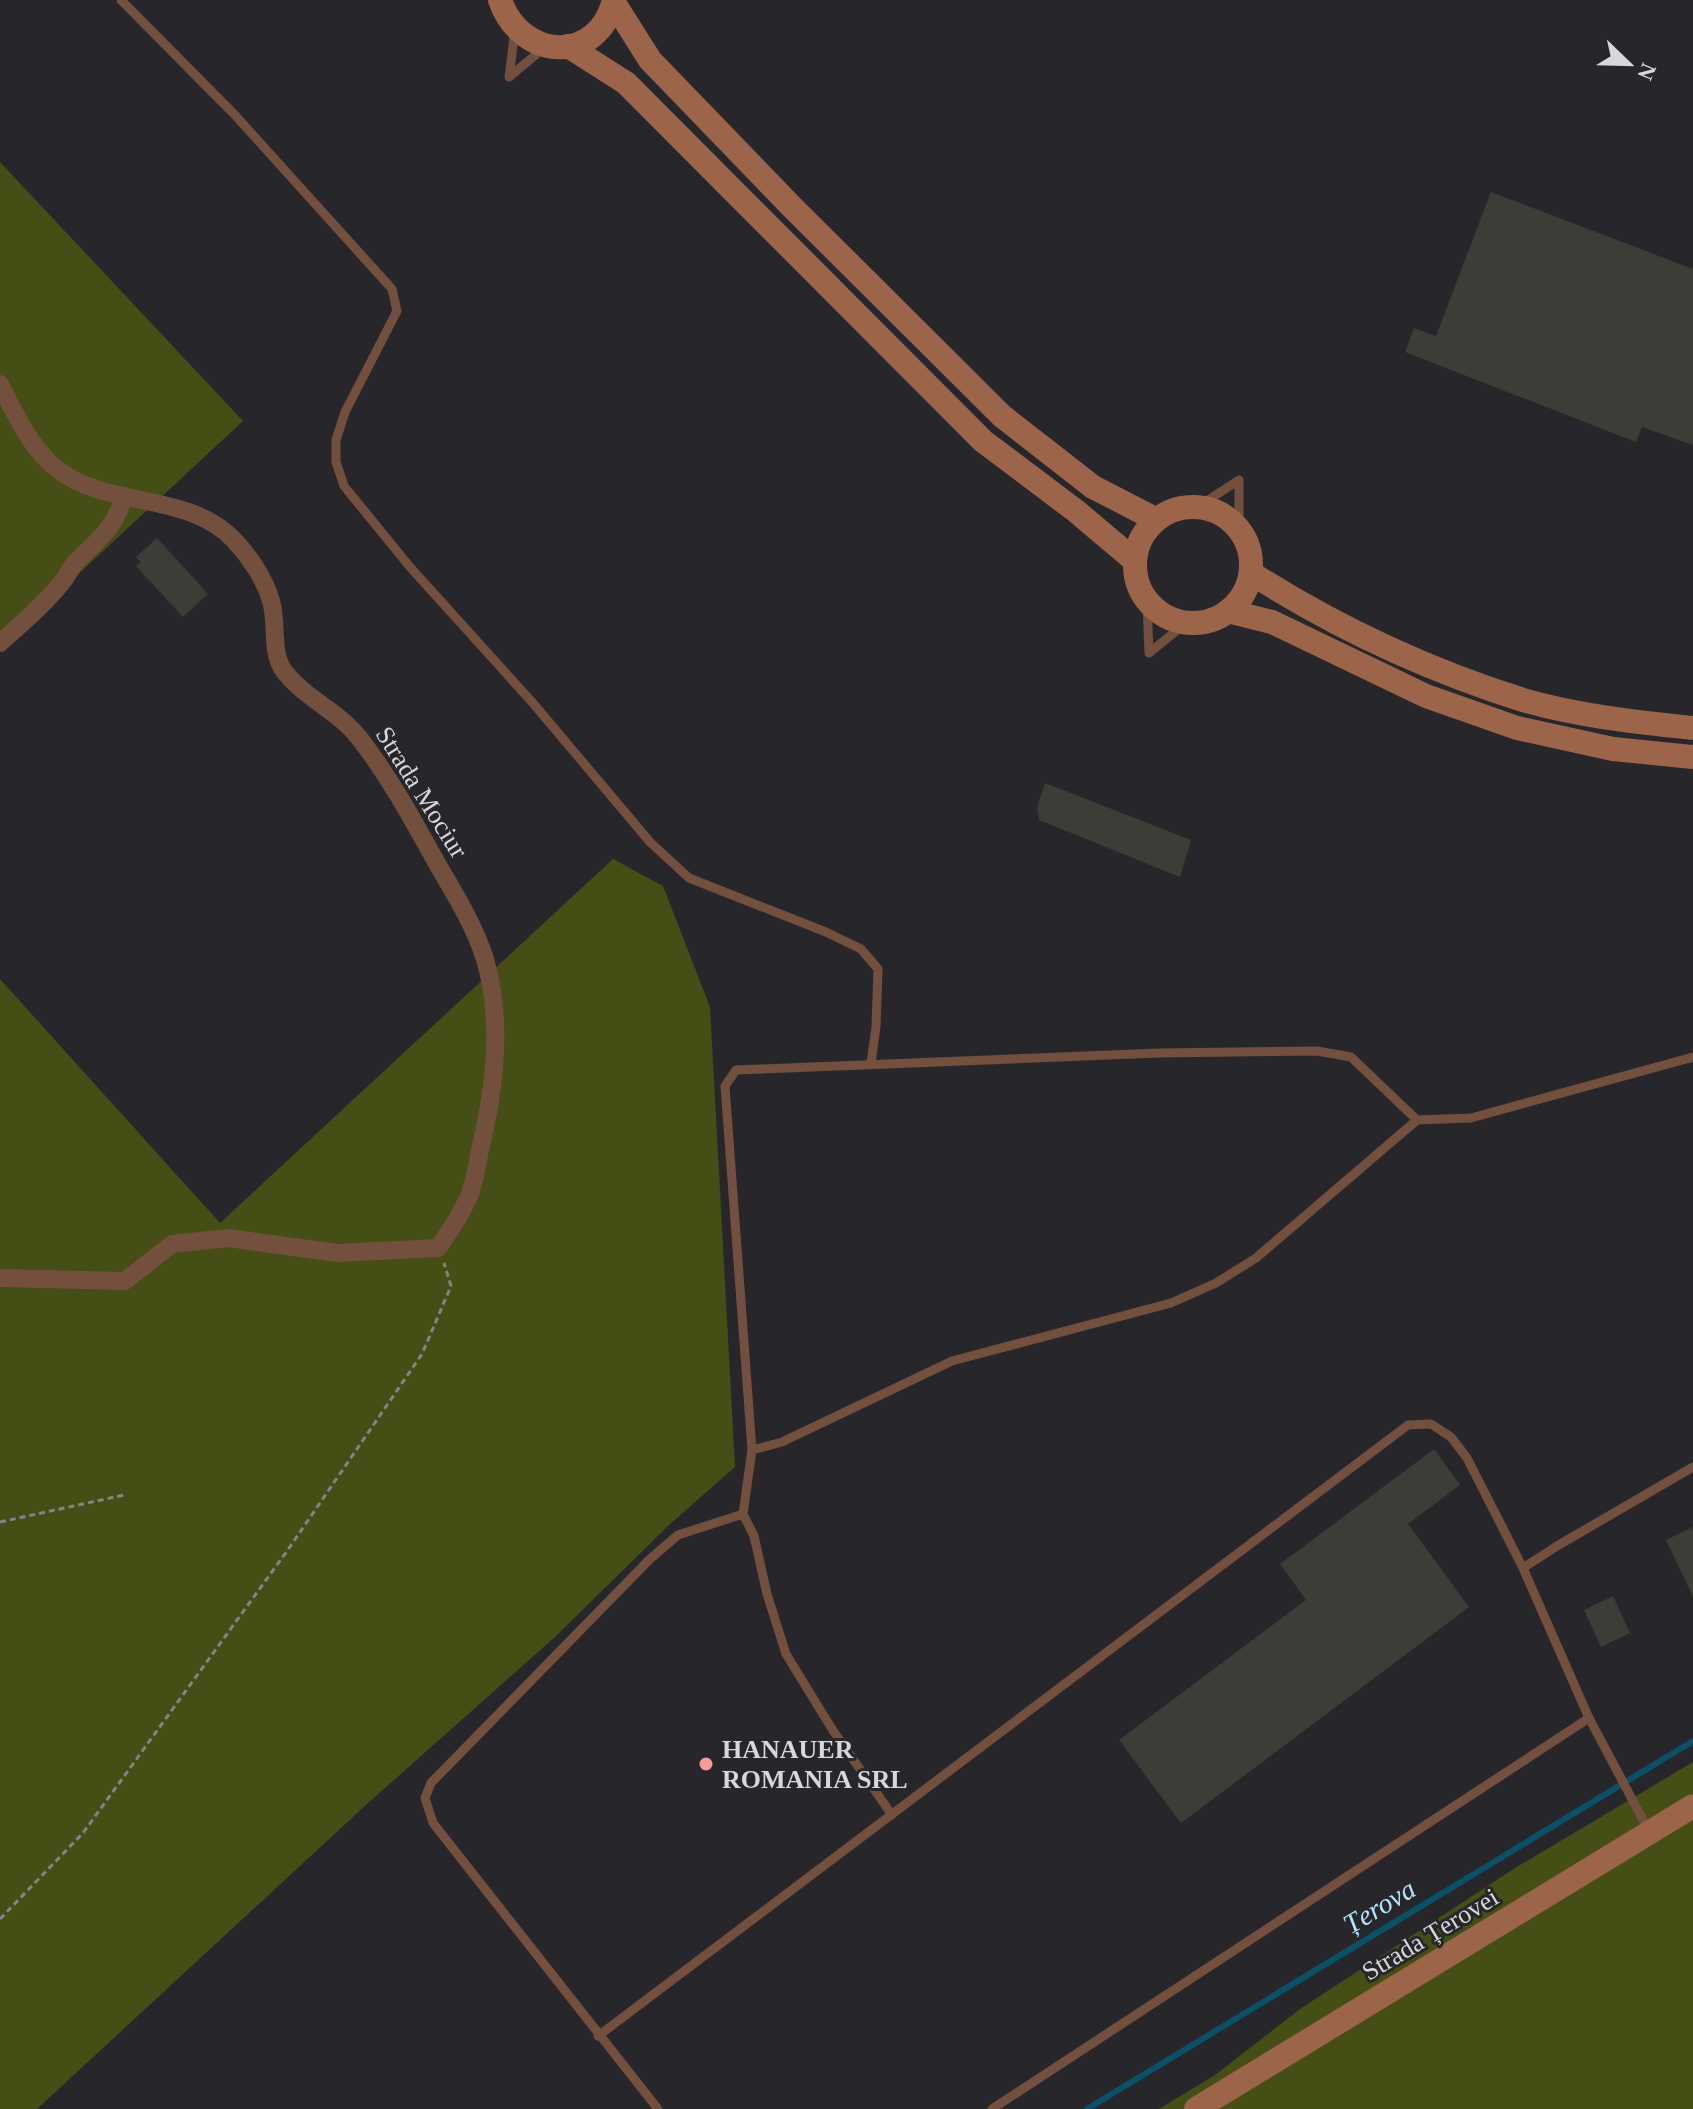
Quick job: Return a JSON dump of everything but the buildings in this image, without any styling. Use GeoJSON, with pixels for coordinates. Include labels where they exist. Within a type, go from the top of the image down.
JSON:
{"type":"FeatureCollection","features":[{"type":"Feature","properties":{"kind":"street"},"geometry":{"type":"LineString","coordinates":[[500,0],[505,16],[515,30],[529,40],[557,46],[626,83],[983,441],[1076,511],[1134,560]]}},
{"type":"Feature","properties":{"kind":"street"},"geometry":{"type":"LineString","coordinates":[[557,46],[584,41],[597,31],[607,19],[614,2]]}},
{"type":"Feature","properties":{"kind":"street"},"geometry":{"type":"LineString","coordinates":[[614,2],[650,60],[745,152],[1002,416],[1093,487],[1155,519]]}},
{"type":"Feature","properties":{"kind":"street","name":"Strada Mociur"},"geometry":{"type":"LineString","coordinates":[[0,384],[34,445],[57,469],[85,485],[190,511],[232,538],[257,569],[272,601],[277,653],[282,670],[308,696],[339,717],[359,737],[399,796],[461,905],[484,957],[494,1001],[496,1045],[491,1104],[470,1194],[438,1248]]}},
{"type":"Feature","properties":{"kind":"street"},"geometry":{"type":"LineString","coordinates":[[0,643],[35,612],[65,579],[74,563],[100,541],[118,516],[124,496]]}},
{"type":"Feature","properties":{"kind":"street"},"geometry":{"type":"LineString","coordinates":[[1183,506],[1199,506],[1214,510],[1239,528],[1251,557],[1251,573],[1247,587],[1228,611],[1201,623],[1186,623],[1171,619],[1147,602],[1139,589],[1134,560],[1137,545],[1155,519],[1183,506]]}},
{"type":"Feature","properties":{"kind":"street"},"geometry":{"type":"LineString","coordinates":[[1251,573],[1312,608],[1437,669],[1525,700],[1617,720],[1693,728]]}},
{"type":"Feature","properties":{"kind":"street"},"geometry":{"type":"LineString","coordinates":[[1228,611],[1272,622],[1315,650],[1426,696],[1517,728],[1613,749],[1693,757]]}},
{"type":"Feature","properties":{"kind":"street"},"geometry":{"type":"LineString","coordinates":[[0,1278],[125,1281],[172,1244],[228,1238],[338,1253],[438,1248]]}},
{"type":"Feature","properties":{"kind":"street","name":"Strada Țerovei"},"geometry":{"type":"LineString","coordinates":[[1196,2109],[1693,1806]]}},
{"type":"Feature","properties":{"kind":"lane"},"geometry":{"type":"LineString","coordinates":[[121,0],[234,114],[392,289],[397,311],[345,412],[336,440],[336,462],[344,486],[410,567],[532,702],[641,831],[689,878],[861,949],[878,969],[871,1063]]}},
{"type":"Feature","properties":{"kind":"lane"},"geometry":{"type":"LineString","coordinates":[[515,30],[509,77],[557,46]]}},
{"type":"Feature","properties":{"kind":"lane"},"geometry":{"type":"LineString","coordinates":[[1199,506],[1239,480],[1239,528]]}},
{"type":"Feature","properties":{"kind":"lane"},"geometry":{"type":"LineString","coordinates":[[1147,602],[1149,653],[1186,623]]}},
{"type":"Feature","properties":{"kind":"lane"},"geometry":{"type":"LineString","coordinates":[[892,1815],[832,1729],[786,1654],[767,1594],[754,1536],[743,1514],[752,1450],[725,1086],[736,1070],[1159,1053],[1317,1051],[1351,1057],[1417,1120]]}},
{"type":"Feature","properties":{"kind":"lane"},"geometry":{"type":"LineString","coordinates":[[752,1450],[782,1442],[952,1361],[1171,1303],[1216,1283],[1256,1258],[1417,1120],[1471,1118],[1693,1057]]}},
{"type":"Feature","properties":{"kind":"lane"},"geometry":{"type":"LineString","coordinates":[[598,2036],[1408,1425],[1431,1424],[1451,1437],[1467,1458],[1523,1568],[1589,1718],[1650,1833]]}},
{"type":"Feature","properties":{"kind":"lane"},"geometry":{"type":"LineString","coordinates":[[1523,1568],[1693,1467]]}},
{"type":"Feature","properties":{"kind":"lane"},"geometry":{"type":"LineString","coordinates":[[658,2109],[433,1823],[425,1798],[431,1783],[650,1559],[678,1535],[743,1514]]}},
{"type":"Feature","properties":{"kind":"lane"},"geometry":{"type":"LineString","coordinates":[[992,2109],[1589,1718]]}},
{"type":"Feature","properties":{"kind":"path"},"geometry":{"type":"LineString","coordinates":[[0,1919],[83,1833],[287,1551],[422,1354],[451,1286],[438,1248]]}},
{"type":"Feature","properties":{"kind":"path"},"geometry":{"type":"LineString","coordinates":[[0,1522],[124,1495]]}},
{"type":"Feature","properties":{"kind":"green space"},"geometry":{"type":"Polygon","coordinates":[[[0,162],[243,421],[0,647],[0,162]]]}},
{"type":"Feature","properties":{"kind":"green space"},"geometry":{"type":"Polygon","coordinates":[[[613,859],[663,886],[710,1007],[735,1467],[669,1525],[556,1636],[367,1804],[37,2109],[0,2109],[0,979],[220,1223],[613,859]]]}},
{"type":"Feature","properties":{"kind":"green space"},"geometry":{"type":"Polygon","coordinates":[[[1693,1762],[1693,2109],[1159,2109],[1215,2075],[1300,2009],[1515,1868],[1693,1762]]]}},
{"type":"Feature","properties":{"kind":"waterway","name":"Țerova"},"geometry":{"type":"LineString","coordinates":[[1087,2109],[1693,1741]]}},
{"type":"Feature","properties":{"kind":"place","name":"HANAUER ROMANIA SRL"},"geometry":{"type":"Point","coordinates":[706,1764]}}]}
